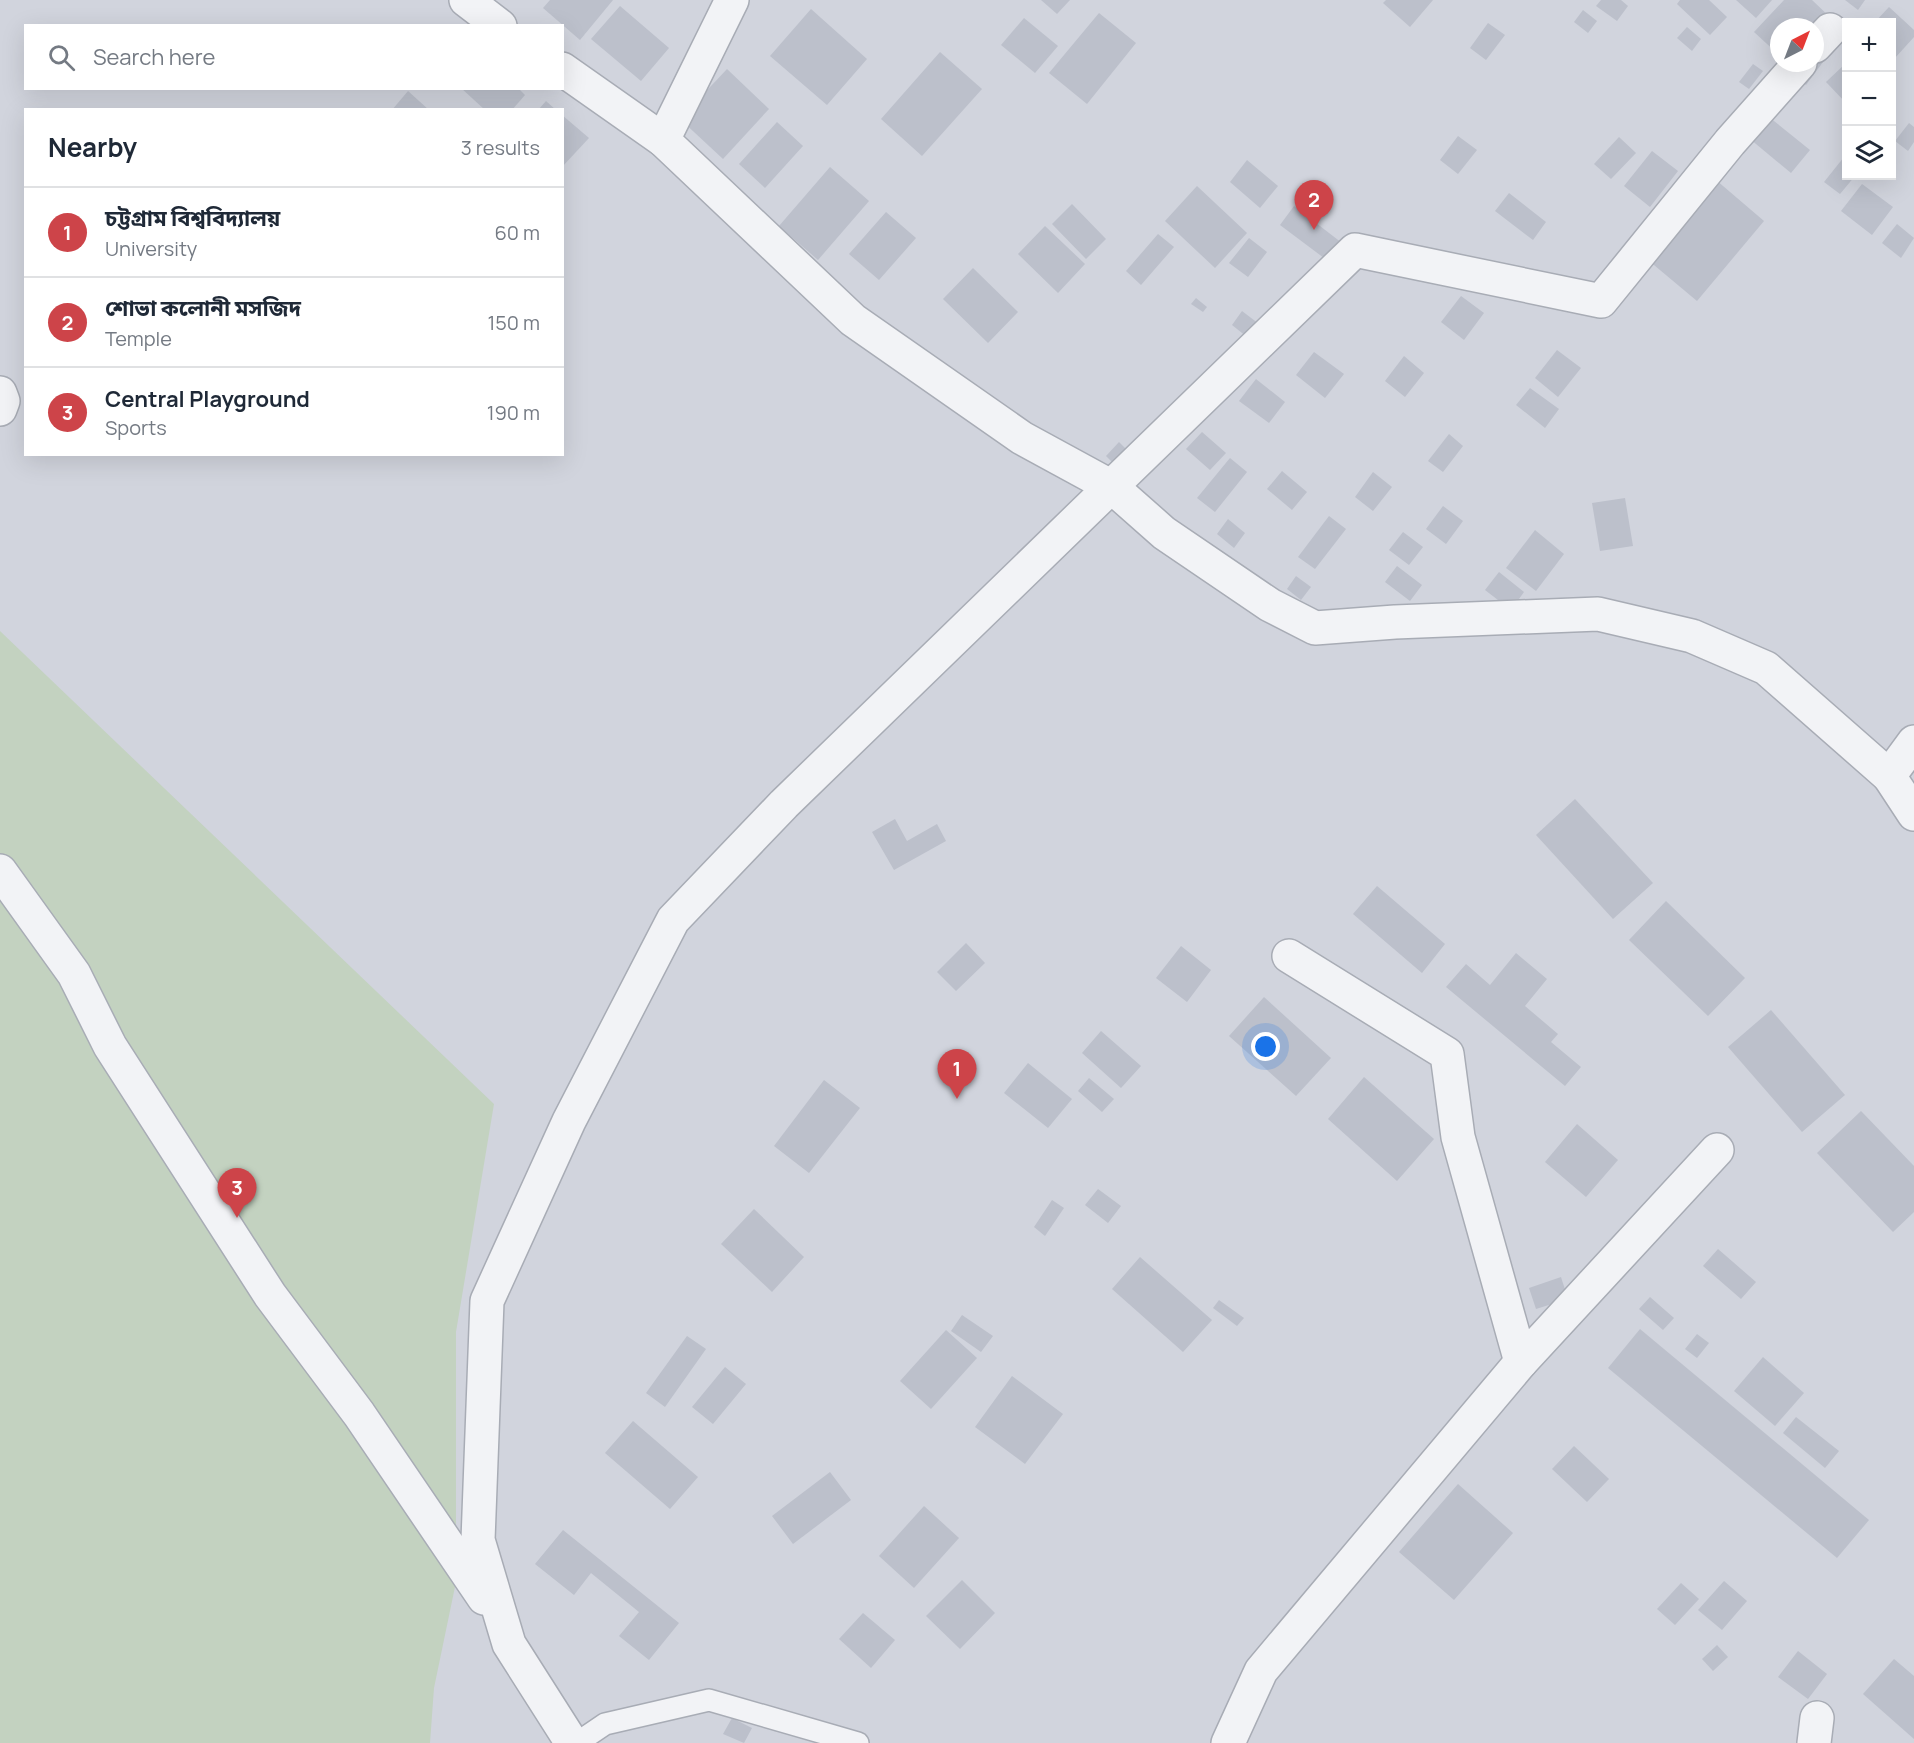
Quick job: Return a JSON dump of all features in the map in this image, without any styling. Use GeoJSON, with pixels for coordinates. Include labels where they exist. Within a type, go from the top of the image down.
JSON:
{"type":"FeatureCollection","features":[{"type":"Feature","properties":{"kind":"street"},"geometry":{"type":"LineString","coordinates":[[466,0],[497,24]]}},
{"type":"Feature","properties":{"kind":"street"},"geometry":{"type":"LineString","coordinates":[[663,140],[732,0]]}},
{"type":"Feature","properties":{"kind":"street"},"geometry":{"type":"LineString","coordinates":[[564,70],[663,140],[853,320],[1022,438],[1112,487],[1164,533],[1270,605],[1315,628],[1395,622],[1598,614],[1692,636],[1766,668],[1889,776],[1914,814]]}},
{"type":"Feature","properties":{"kind":"street"},"geometry":{"type":"LineString","coordinates":[[572,1743],[509,1644],[478,1540],[487,1301],[569,1121],[673,920],[784,804],[1355,250],[1601,301],[1730,141],[1792,72]]}},
{"type":"Feature","properties":{"kind":"street"},"geometry":{"type":"LineString","coordinates":[[0,393],[3,401],[0,409]]}},
{"type":"Feature","properties":{"kind":"street"},"geometry":{"type":"LineString","coordinates":[[1889,776],[1914,742]]}},
{"type":"Feature","properties":{"kind":"street"},"geometry":{"type":"LineString","coordinates":[[0,871],[75,974],[110,1046],[270,1295],[360,1414],[482,1592],[534,1690],[572,1743]]}},
{"type":"Feature","properties":{"kind":"street"},"geometry":{"type":"LineString","coordinates":[[1289,956],[1447,1054],[1458,1137],[1521,1362]]}},
{"type":"Feature","properties":{"kind":"street"},"geometry":{"type":"LineString","coordinates":[[1228,1743],[1261,1671],[1521,1362],[1717,1150]]}},
{"type":"Feature","properties":{"kind":"lane"},"geometry":{"type":"LineString","coordinates":[[577,1743],[605,1724],[709,1700],[858,1743]]}},
{"type":"Feature","properties":{"kind":"shaded area"},"geometry":{"type":"Polygon","coordinates":[[[0,0],[1914,0],[1914,1743],[0,1743],[0,0]]]}},
{"type":"Feature","properties":{"kind":"green space"},"geometry":{"type":"Polygon","coordinates":[[[0,631],[494,1104],[456,1332],[456,1582],[434,1688],[430,1743],[0,1743],[0,631]]]}},
{"type":"Feature","properties":{"kind":"building"},"geometry":{"type":"Polygon","coordinates":[[[550,0],[613,0],[580,40],[543,8],[550,0]]]}},
{"type":"Feature","properties":{"kind":"building"},"geometry":{"type":"Polygon","coordinates":[[[1041,0],[1070,0],[1057,14],[1041,0]]]}},
{"type":"Feature","properties":{"kind":"building"},"geometry":{"type":"Polygon","coordinates":[[[1386,0],[1433,0],[1410,27],[1383,3],[1386,0]]]}},
{"type":"Feature","properties":{"kind":"building"},"geometry":{"type":"Polygon","coordinates":[[[1601,0],[1621,0],[1628,6],[1617,21],[1596,6],[1601,0]]]}},
{"type":"Feature","properties":{"kind":"building"},"geometry":{"type":"Polygon","coordinates":[[[1680,0],[1709,0],[1727,17],[1710,35],[1677,4],[1680,0]]]}},
{"type":"Feature","properties":{"kind":"building"},"geometry":{"type":"Polygon","coordinates":[[[1736,0],[1772,0],[1756,18],[1736,0]]]}},
{"type":"Feature","properties":{"kind":"building"},"geometry":{"type":"Polygon","coordinates":[[[1784,0],[1812,0],[1832,19],[1824,23],[1824,18],[1770,18],[1770,47],[1754,32],[1784,0]]]}},
{"type":"Feature","properties":{"kind":"building"},"geometry":{"type":"Polygon","coordinates":[[[1845,0],[1865,0],[1858,10],[1845,0]]]}},
{"type":"Feature","properties":{"kind":"building"},"geometry":{"type":"Polygon","coordinates":[[[620,6],[669,48],[641,81],[591,39],[620,6]]]}},
{"type":"Feature","properties":{"kind":"building"},"geometry":{"type":"Polygon","coordinates":[[[1889,7],[1914,30],[1914,37],[1896,57],[1896,18],[1879,18],[1889,7]]]}},
{"type":"Feature","properties":{"kind":"building"},"geometry":{"type":"Polygon","coordinates":[[[811,9],[867,59],[827,105],[770,56],[811,9]]]}},
{"type":"Feature","properties":{"kind":"building"},"geometry":{"type":"Polygon","coordinates":[[[1583,10],[1597,21],[1588,33],[1574,22],[1583,10]]]}},
{"type":"Feature","properties":{"kind":"building"},"geometry":{"type":"Polygon","coordinates":[[[1099,13],[1136,43],[1087,104],[1049,73],[1099,13]]]}},
{"type":"Feature","properties":{"kind":"building"},"geometry":{"type":"Polygon","coordinates":[[[1024,18],[1058,46],[1035,73],[1001,45],[1024,18]]]}},
{"type":"Feature","properties":{"kind":"building"},"geometry":{"type":"Polygon","coordinates":[[[1488,23],[1505,35],[1486,60],[1470,48],[1488,23]]]}},
{"type":"Feature","properties":{"kind":"building"},"geometry":{"type":"Polygon","coordinates":[[[1687,27],[1701,39],[1692,51],[1677,38],[1687,27]]]}},
{"type":"Feature","properties":{"kind":"building"},"geometry":{"type":"Polygon","coordinates":[[[940,52],[982,89],[922,156],[881,119],[940,52]]]}},
{"type":"Feature","properties":{"kind":"building"},"geometry":{"type":"Polygon","coordinates":[[[1753,64],[1763,71],[1749,89],[1739,82],[1753,64]]]}},
{"type":"Feature","properties":{"kind":"building"},"geometry":{"type":"Polygon","coordinates":[[[1842,67],[1842,99],[1826,82],[1842,67]]]}},
{"type":"Feature","properties":{"kind":"building"},"geometry":{"type":"Polygon","coordinates":[[[727,69],[769,109],[723,159],[680,119],[727,69]]]}},
{"type":"Feature","properties":{"kind":"building"},"geometry":{"type":"Polygon","coordinates":[[[1800,72],[1816,72],[1806,85],[1796,76],[1800,72]]]}},
{"type":"Feature","properties":{"kind":"building"},"geometry":{"type":"Polygon","coordinates":[[[463,90],[520,90],[525,95],[514,108],[483,108],[463,90]]]}},
{"type":"Feature","properties":{"kind":"building"},"geometry":{"type":"Polygon","coordinates":[[[408,91],[427,108],[394,108],[408,91]]]}},
{"type":"Feature","properties":{"kind":"building"},"geometry":{"type":"Polygon","coordinates":[[[546,101],[554,108],[540,108],[546,101]]]}},
{"type":"Feature","properties":{"kind":"building"},"geometry":{"type":"Polygon","coordinates":[[[564,117],[589,138],[564,165],[564,117]]]}},
{"type":"Feature","properties":{"kind":"building"},"geometry":{"type":"Polygon","coordinates":[[[1769,117],[1810,150],[1791,173],[1750,139],[1769,117]]]}},
{"type":"Feature","properties":{"kind":"building"},"geometry":{"type":"Polygon","coordinates":[[[777,122],[803,146],[765,188],[739,164],[777,122]]]}},
{"type":"Feature","properties":{"kind":"building"},"geometry":{"type":"Polygon","coordinates":[[[1909,123],[1914,127],[1914,142],[1908,151],[1896,140],[1909,123]]]}},
{"type":"Feature","properties":{"kind":"building"},"geometry":{"type":"Polygon","coordinates":[[[1458,136],[1477,150],[1458,174],[1440,160],[1458,136]]]}},
{"type":"Feature","properties":{"kind":"building"},"geometry":{"type":"Polygon","coordinates":[[[1619,137],[1636,153],[1611,179],[1594,164],[1619,137]]]}},
{"type":"Feature","properties":{"kind":"building"},"geometry":{"type":"Polygon","coordinates":[[[1652,151],[1678,171],[1650,207],[1624,186],[1652,151]]]}},
{"type":"Feature","properties":{"kind":"building"},"geometry":{"type":"Polygon","coordinates":[[[1247,160],[1278,186],[1260,208],[1230,182],[1247,160]]]}},
{"type":"Feature","properties":{"kind":"building"},"geometry":{"type":"Polygon","coordinates":[[[1842,160],[1842,180],[1852,180],[1840,194],[1824,182],[1842,160]]]}},
{"type":"Feature","properties":{"kind":"building"},"geometry":{"type":"Polygon","coordinates":[[[830,167],[869,201],[818,260],[779,226],[830,167]]]}},
{"type":"Feature","properties":{"kind":"building"},"geometry":{"type":"Polygon","coordinates":[[[1716,180],[1764,221],[1697,301],[1648,260],[1716,180]]]}},
{"type":"Feature","properties":{"kind":"building"},"geometry":{"type":"Polygon","coordinates":[[[1862,184],[1893,207],[1872,235],[1841,211],[1862,184]]]}},
{"type":"Feature","properties":{"kind":"building"},"geometry":{"type":"Polygon","coordinates":[[[1197,186],[1247,233],[1215,268],[1165,221],[1197,186]]]}},
{"type":"Feature","properties":{"kind":"building"},"geometry":{"type":"Polygon","coordinates":[[[1509,193],[1546,222],[1533,240],[1495,211],[1509,193]]]}},
{"type":"Feature","properties":{"kind":"building"},"geometry":{"type":"Polygon","coordinates":[[[1072,204],[1106,239],[1086,259],[1052,224],[1072,204]]]}},
{"type":"Feature","properties":{"kind":"building"},"geometry":{"type":"Polygon","coordinates":[[[1294,206],[1342,243],[1328,261],[1280,225],[1294,206]]]}},
{"type":"Feature","properties":{"kind":"building"},"geometry":{"type":"Polygon","coordinates":[[[886,212],[916,238],[879,280],[849,254],[886,212]]]}},
{"type":"Feature","properties":{"kind":"building"},"geometry":{"type":"Polygon","coordinates":[[[1897,224],[1914,238],[1901,258],[1882,243],[1897,224]]]}},
{"type":"Feature","properties":{"kind":"building"},"geometry":{"type":"Polygon","coordinates":[[[1045,226],[1085,264],[1058,293],[1018,254],[1045,226]]]}},
{"type":"Feature","properties":{"kind":"building"},"geometry":{"type":"Polygon","coordinates":[[[1158,234],[1174,247],[1141,285],[1126,271],[1158,234]]]}},
{"type":"Feature","properties":{"kind":"building"},"geometry":{"type":"Polygon","coordinates":[[[1249,238],[1267,252],[1248,277],[1229,263],[1249,238]]]}},
{"type":"Feature","properties":{"kind":"building"},"geometry":{"type":"Polygon","coordinates":[[[973,268],[1018,312],[988,343],[943,299],[973,268]]]}},
{"type":"Feature","properties":{"kind":"building"},"geometry":{"type":"Polygon","coordinates":[[[1461,296],[1484,313],[1464,340],[1441,322],[1461,296]]]}},
{"type":"Feature","properties":{"kind":"building"},"geometry":{"type":"Polygon","coordinates":[[[1196,298],[1207,307],[1203,312],[1191,304],[1196,298]]]}},
{"type":"Feature","properties":{"kind":"building"},"geometry":{"type":"Polygon","coordinates":[[[1242,311],[1263,327],[1252,341],[1232,325],[1242,311]]]}},
{"type":"Feature","properties":{"kind":"building"},"geometry":{"type":"Polygon","coordinates":[[[1557,350],[1581,368],[1558,397],[1535,378],[1557,350]]]}},
{"type":"Feature","properties":{"kind":"building"},"geometry":{"type":"Polygon","coordinates":[[[1314,352],[1344,374],[1325,398],[1296,375],[1314,352]]]}},
{"type":"Feature","properties":{"kind":"building"},"geometry":{"type":"Polygon","coordinates":[[[1404,356],[1424,373],[1405,397],[1385,381],[1404,356]]]}},
{"type":"Feature","properties":{"kind":"building"},"geometry":{"type":"Polygon","coordinates":[[[1256,379],[1285,402],[1269,423],[1239,401],[1256,379]]]}},
{"type":"Feature","properties":{"kind":"building"},"geometry":{"type":"Polygon","coordinates":[[[1530,388],[1559,409],[1545,428],[1516,405],[1530,388]]]}},
{"type":"Feature","properties":{"kind":"building"},"geometry":{"type":"Polygon","coordinates":[[[1202,432],[1226,453],[1210,470],[1186,449],[1202,432]]]}},
{"type":"Feature","properties":{"kind":"building"},"geometry":{"type":"Polygon","coordinates":[[[1449,434],[1463,446],[1443,472],[1428,461],[1449,434]]]}},
{"type":"Feature","properties":{"kind":"building"},"geometry":{"type":"Polygon","coordinates":[[[1119,442],[1130,453],[1116,466],[1106,456],[1119,442]]]}},
{"type":"Feature","properties":{"kind":"building"},"geometry":{"type":"Polygon","coordinates":[[[1230,458],[1247,472],[1215,512],[1197,498],[1230,458]]]}},
{"type":"Feature","properties":{"kind":"building"},"geometry":{"type":"Polygon","coordinates":[[[1282,471],[1307,492],[1292,510],[1267,489],[1282,471]]]}},
{"type":"Feature","properties":{"kind":"building"},"geometry":{"type":"Polygon","coordinates":[[[1373,472],[1392,487],[1373,511],[1355,497],[1373,472]]]}},
{"type":"Feature","properties":{"kind":"building"},"geometry":{"type":"Polygon","coordinates":[[[1625,498],[1633,546],[1600,551],[1592,503],[1625,498]]]}},
{"type":"Feature","properties":{"kind":"building"},"geometry":{"type":"Polygon","coordinates":[[[1443,506],[1463,521],[1446,544],[1426,529],[1443,506]]]}},
{"type":"Feature","properties":{"kind":"building"},"geometry":{"type":"Polygon","coordinates":[[[1329,516],[1346,529],[1315,569],[1298,557],[1329,516]]]}},
{"type":"Feature","properties":{"kind":"building"},"geometry":{"type":"Polygon","coordinates":[[[1228,519],[1245,533],[1234,548],[1217,534],[1228,519]]]}},
{"type":"Feature","properties":{"kind":"building"},"geometry":{"type":"Polygon","coordinates":[[[1535,530],[1564,554],[1536,591],[1506,568],[1535,530]]]}},
{"type":"Feature","properties":{"kind":"building"},"geometry":{"type":"Polygon","coordinates":[[[1403,532],[1423,547],[1409,565],[1389,550],[1403,532]]]}},
{"type":"Feature","properties":{"kind":"building"},"geometry":{"type":"Polygon","coordinates":[[[1397,566],[1422,585],[1410,601],[1385,582],[1397,566]]]}},
{"type":"Feature","properties":{"kind":"building"},"geometry":{"type":"Polygon","coordinates":[[[1499,572],[1524,592],[1511,610],[1485,590],[1499,572]]]}},
{"type":"Feature","properties":{"kind":"building"},"geometry":{"type":"Polygon","coordinates":[[[1296,576],[1311,587],[1301,600],[1287,589],[1296,576]]]}},
{"type":"Feature","properties":{"kind":"building"},"geometry":{"type":"Polygon","coordinates":[[[1575,799],[1653,883],[1613,919],[1536,835],[1575,799]]]}},
{"type":"Feature","properties":{"kind":"building"},"geometry":{"type":"Polygon","coordinates":[[[895,819],[907,841],[937,824],[946,841],[894,870],[872,832],[895,819]]]}},
{"type":"Feature","properties":{"kind":"building"},"geometry":{"type":"Polygon","coordinates":[[[1377,886],[1445,944],[1422,973],[1353,914],[1377,886]]]}},
{"type":"Feature","properties":{"kind":"building"},"geometry":{"type":"Polygon","coordinates":[[[1666,901],[1745,978],[1708,1016],[1629,940],[1666,901]]]}},
{"type":"Feature","properties":{"kind":"building"},"geometry":{"type":"Polygon","coordinates":[[[966,943],[985,963],[956,991],[937,972],[966,943]]]}},
{"type":"Feature","properties":{"kind":"building"},"geometry":{"type":"Polygon","coordinates":[[[1181,946],[1211,970],[1187,1002],[1156,978],[1181,946]]]}},
{"type":"Feature","properties":{"kind":"building"},"geometry":{"type":"Polygon","coordinates":[[[1516,953],[1547,979],[1525,1006],[1558,1034],[1551,1042],[1581,1067],[1565,1086],[1446,987],[1466,964],[1490,985],[1516,953]]]}},
{"type":"Feature","properties":{"kind":"building"},"geometry":{"type":"Polygon","coordinates":[[[1264,997],[1331,1058],[1296,1096],[1229,1036],[1264,997]]]}},
{"type":"Feature","properties":{"kind":"building"},"geometry":{"type":"Polygon","coordinates":[[[1771,1010],[1845,1095],[1802,1132],[1728,1047],[1771,1010]]]}},
{"type":"Feature","properties":{"kind":"building"},"geometry":{"type":"Polygon","coordinates":[[[1101,1031],[1141,1066],[1121,1088],[1082,1053],[1101,1031]]]}},
{"type":"Feature","properties":{"kind":"building"},"geometry":{"type":"Polygon","coordinates":[[[1028,1063],[1072,1099],[1048,1128],[1004,1093],[1028,1063]]]}},
{"type":"Feature","properties":{"kind":"building"},"geometry":{"type":"Polygon","coordinates":[[[1364,1077],[1434,1139],[1397,1181],[1328,1119],[1364,1077]]]}},
{"type":"Feature","properties":{"kind":"building"},"geometry":{"type":"Polygon","coordinates":[[[1089,1078],[1114,1099],[1102,1112],[1078,1091],[1089,1078]]]}},
{"type":"Feature","properties":{"kind":"building"},"geometry":{"type":"Polygon","coordinates":[[[824,1080],[860,1108],[809,1173],[774,1146],[824,1080]]]}},
{"type":"Feature","properties":{"kind":"building"},"geometry":{"type":"Polygon","coordinates":[[[1861,1111],[1914,1166],[1914,1212],[1893,1232],[1817,1153],[1861,1111]]]}},
{"type":"Feature","properties":{"kind":"building"},"geometry":{"type":"Polygon","coordinates":[[[1577,1124],[1618,1160],[1586,1197],[1545,1162],[1577,1124]]]}},
{"type":"Feature","properties":{"kind":"building"},"geometry":{"type":"Polygon","coordinates":[[[1098,1189],[1121,1206],[1108,1223],[1085,1205],[1098,1189]]]}},
{"type":"Feature","properties":{"kind":"building"},"geometry":{"type":"Polygon","coordinates":[[[1052,1200],[1064,1208],[1045,1236],[1034,1227],[1052,1200]]]}},
{"type":"Feature","properties":{"kind":"building"},"geometry":{"type":"Polygon","coordinates":[[[754,1209],[804,1257],[772,1292],[721,1244],[754,1209]]]}},
{"type":"Feature","properties":{"kind":"building"},"geometry":{"type":"Polygon","coordinates":[[[1718,1249],[1756,1282],[1741,1299],[1703,1266],[1718,1249]]]}},
{"type":"Feature","properties":{"kind":"building"},"geometry":{"type":"Polygon","coordinates":[[[1140,1257],[1212,1320],[1183,1352],[1112,1289],[1140,1257]]]}},
{"type":"Feature","properties":{"kind":"building"},"geometry":{"type":"Polygon","coordinates":[[[1561,1277],[1568,1299],[1536,1309],[1529,1288],[1561,1277]]]}},
{"type":"Feature","properties":{"kind":"building"},"geometry":{"type":"Polygon","coordinates":[[[1650,1297],[1674,1318],[1663,1330],[1639,1309],[1650,1297]]]}},
{"type":"Feature","properties":{"kind":"building"},"geometry":{"type":"Polygon","coordinates":[[[1219,1300],[1244,1318],[1237,1326],[1213,1308],[1219,1300]]]}},
{"type":"Feature","properties":{"kind":"building"},"geometry":{"type":"Polygon","coordinates":[[[962,1315],[993,1336],[981,1352],[951,1331],[962,1315]]]}},
{"type":"Feature","properties":{"kind":"building"},"geometry":{"type":"Polygon","coordinates":[[[1640,1329],[1869,1520],[1837,1558],[1608,1368],[1640,1329]]]}},
{"type":"Feature","properties":{"kind":"building"},"geometry":{"type":"Polygon","coordinates":[[[946,1330],[977,1358],[931,1409],[900,1381],[946,1330]]]}},
{"type":"Feature","properties":{"kind":"building"},"geometry":{"type":"Polygon","coordinates":[[[1697,1334],[1709,1343],[1697,1358],[1685,1349],[1697,1334]]]}},
{"type":"Feature","properties":{"kind":"building"},"geometry":{"type":"Polygon","coordinates":[[[687,1336],[706,1349],[665,1407],[646,1393],[687,1336]]]}},
{"type":"Feature","properties":{"kind":"building"},"geometry":{"type":"Polygon","coordinates":[[[1763,1357],[1804,1393],[1775,1426],[1734,1391],[1763,1357]]]}},
{"type":"Feature","properties":{"kind":"building"},"geometry":{"type":"Polygon","coordinates":[[[725,1367],[746,1384],[713,1424],[692,1407],[725,1367]]]}},
{"type":"Feature","properties":{"kind":"building"},"geometry":{"type":"Polygon","coordinates":[[[1012,1376],[1063,1414],[1025,1464],[975,1427],[1012,1376]]]}},
{"type":"Feature","properties":{"kind":"building"},"geometry":{"type":"Polygon","coordinates":[[[1796,1417],[1839,1451],[1825,1468],[1783,1433],[1796,1417]]]}},
{"type":"Feature","properties":{"kind":"building"},"geometry":{"type":"Polygon","coordinates":[[[633,1421],[698,1477],[670,1509],[605,1453],[633,1421]]]}},
{"type":"Feature","properties":{"kind":"building"},"geometry":{"type":"Polygon","coordinates":[[[1574,1446],[1609,1479],[1587,1502],[1552,1469],[1574,1446]]]}},
{"type":"Feature","properties":{"kind":"building"},"geometry":{"type":"Polygon","coordinates":[[[830,1472],[851,1500],[793,1544],[772,1516],[830,1472]]]}},
{"type":"Feature","properties":{"kind":"building"},"geometry":{"type":"Polygon","coordinates":[[[1458,1484],[1513,1533],[1454,1600],[1399,1552],[1458,1484]]]}},
{"type":"Feature","properties":{"kind":"building"},"geometry":{"type":"Polygon","coordinates":[[[924,1506],[959,1538],[914,1588],[879,1556],[924,1506]]]}},
{"type":"Feature","properties":{"kind":"building"},"geometry":{"type":"Polygon","coordinates":[[[563,1530],[679,1623],[649,1660],[619,1636],[639,1612],[591,1573],[574,1595],[535,1564],[563,1530]]]}},
{"type":"Feature","properties":{"kind":"building"},"geometry":{"type":"Polygon","coordinates":[[[962,1580],[995,1613],[960,1649],[926,1616],[962,1580]]]}},
{"type":"Feature","properties":{"kind":"building"},"geometry":{"type":"Polygon","coordinates":[[[1724,1581],[1747,1601],[1722,1630],[1698,1610],[1724,1581]]]}},
{"type":"Feature","properties":{"kind":"building"},"geometry":{"type":"Polygon","coordinates":[[[1681,1583],[1699,1599],[1675,1625],[1657,1609],[1681,1583]]]}},
{"type":"Feature","properties":{"kind":"building"},"geometry":{"type":"Polygon","coordinates":[[[863,1613],[895,1640],[871,1668],[839,1639],[863,1613]]]}},
{"type":"Feature","properties":{"kind":"building"},"geometry":{"type":"Polygon","coordinates":[[[1717,1645],[1728,1657],[1713,1671],[1702,1659],[1717,1645]]]}},
{"type":"Feature","properties":{"kind":"building"},"geometry":{"type":"Polygon","coordinates":[[[1798,1651],[1827,1674],[1808,1699],[1778,1677],[1798,1651]]]}},
{"type":"Feature","properties":{"kind":"building"},"geometry":{"type":"Polygon","coordinates":[[[1894,1659],[1914,1676],[1914,1739],[1863,1694],[1894,1659]]]}},
{"type":"Feature","properties":{"kind":"building"},"geometry":{"type":"Polygon","coordinates":[[[732,1718],[752,1728],[744,1743],[723,1734],[732,1718]]]}},
{"type":"Feature","properties":{"kind":"place","name":"শোভা কলোনী মসজিদ"},"geometry":{"type":"Point","coordinates":[1314,230]}},
{"type":"Feature","properties":{"kind":"place","name":"চট্টগ্রাম বিশ্ববিদ্যালয়"},"geometry":{"type":"Point","coordinates":[957,1099]}},
{"type":"Feature","properties":{"kind":"place","name":"Central Playground"},"geometry":{"type":"Point","coordinates":[237,1218]}}]}
